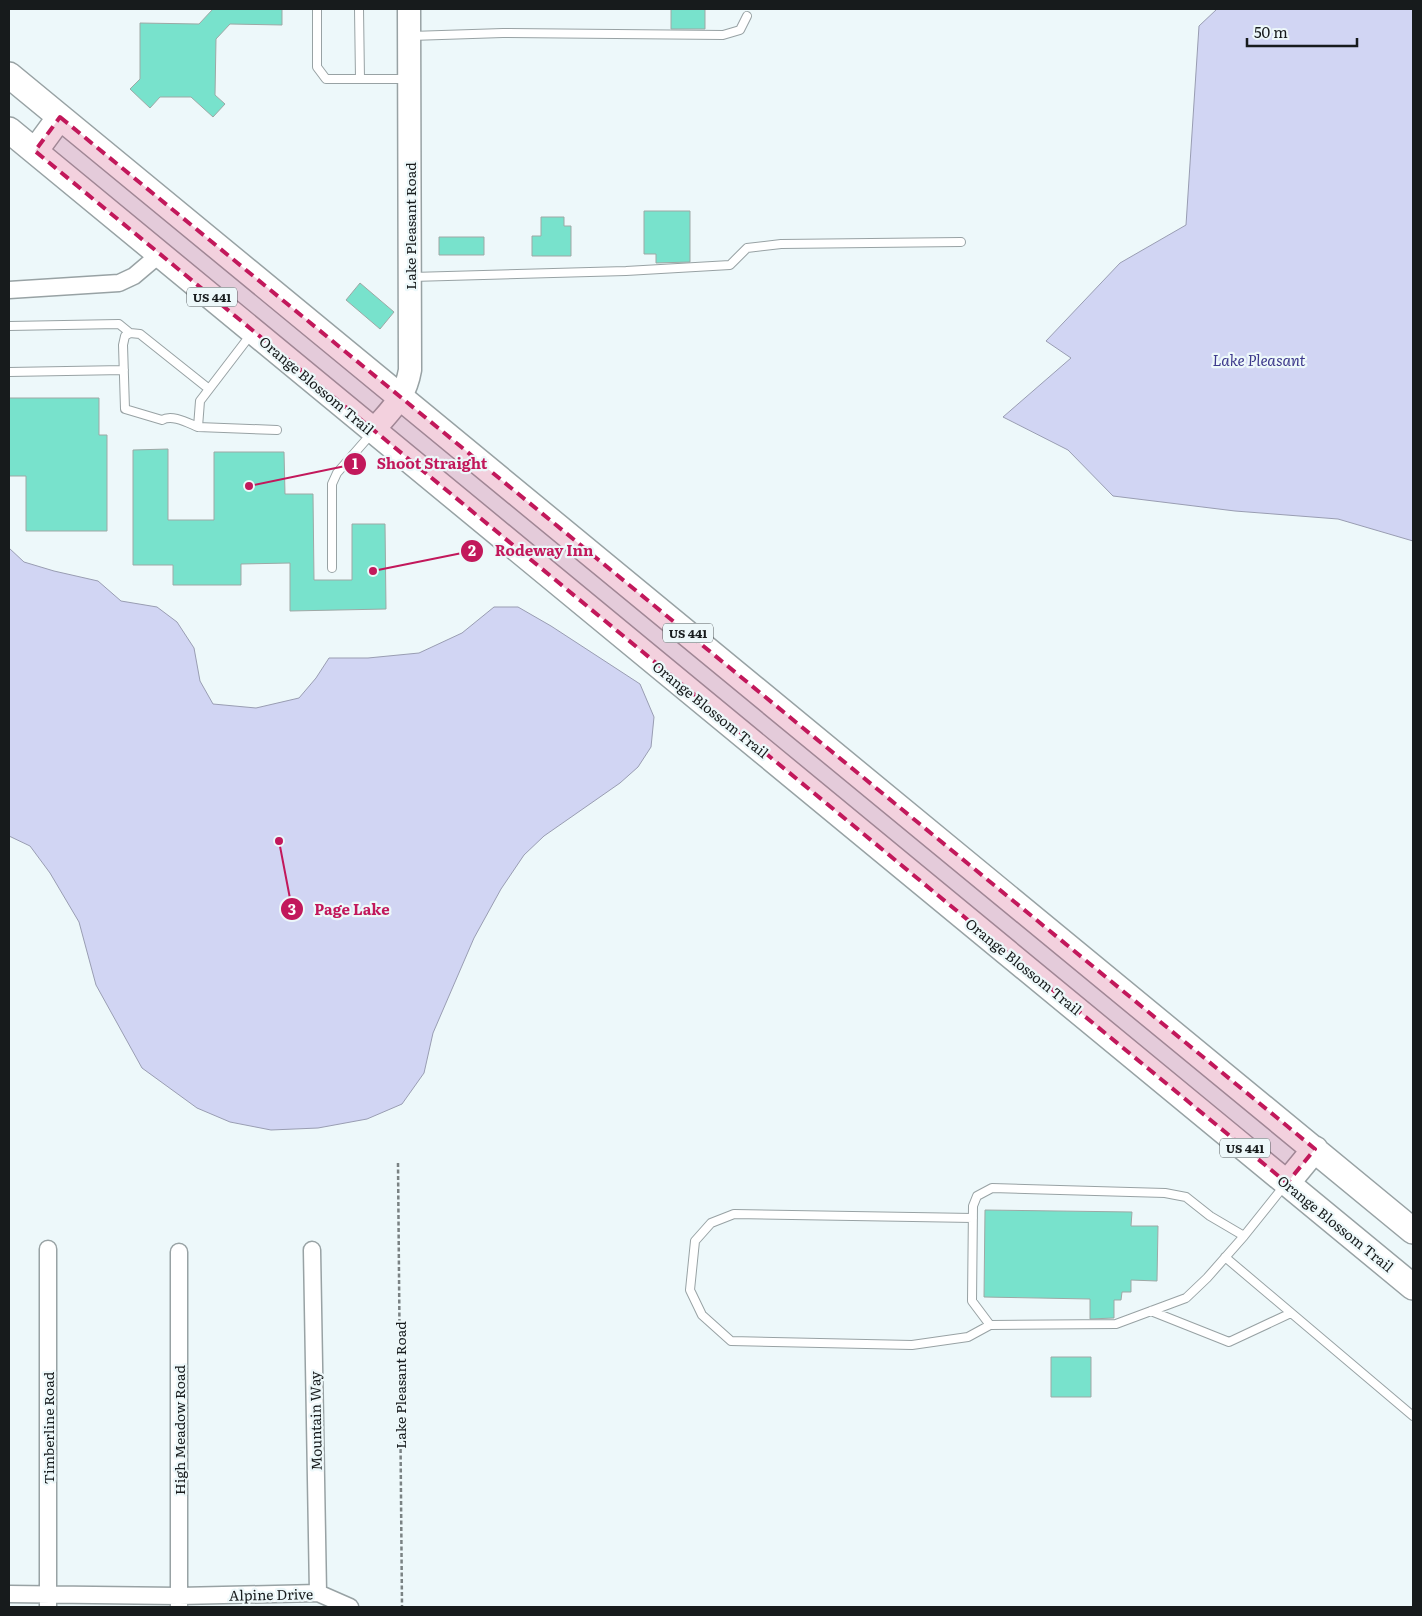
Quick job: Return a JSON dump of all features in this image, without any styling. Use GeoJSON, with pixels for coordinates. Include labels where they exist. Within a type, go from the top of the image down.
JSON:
{"type":"FeatureCollection","features":[{"type":"Feature","properties":{"kind":"main road","name":"US 441"},"geometry":{"type":"LineString","coordinates":[[9,75],[1413,1231]]}},
{"type":"Feature","properties":{"kind":"main road"},"geometry":{"type":"LineString","coordinates":[[35,151],[60,117]]}},
{"type":"Feature","properties":{"kind":"main road","name":"Orange Blossom Trail"},"geometry":{"type":"LineString","coordinates":[[9,130],[1413,1287]]}},
{"type":"Feature","properties":{"kind":"main road"},"geometry":{"type":"LineString","coordinates":[[1287,1183],[1315,1149]]}},
{"type":"Feature","properties":{"kind":"street","name":"Lake Pleasant Road"},"geometry":{"type":"LineString","coordinates":[[373,431],[402,397],[410,370],[409,9]]}},
{"type":"Feature","properties":{"kind":"street"},"geometry":{"type":"LineString","coordinates":[[9,290],[119,283],[134,276],[160,254]]}},
{"type":"Feature","properties":{"kind":"street","name":"Timberline Road"},"geometry":{"type":"LineString","coordinates":[[48,1249],[48,1600]]}},
{"type":"Feature","properties":{"kind":"street","name":"Mountain Way"},"geometry":{"type":"LineString","coordinates":[[312,1250],[318,1593]]}},
{"type":"Feature","properties":{"kind":"street","name":"High Meadow Road"},"geometry":{"type":"LineString","coordinates":[[178,1252],[179,1601]]}},
{"type":"Feature","properties":{"kind":"street","name":"Alpine Drive"},"geometry":{"type":"LineString","coordinates":[[9,1594],[48,1600],[179,1601],[318,1593],[350,1607]]}},
{"type":"Feature","properties":{"kind":"lane"},"geometry":{"type":"LineString","coordinates":[[317,9],[317,67],[326,79],[409,79]]}},
{"type":"Feature","properties":{"kind":"lane"},"geometry":{"type":"LineString","coordinates":[[359,9],[360,79]]}},
{"type":"Feature","properties":{"kind":"lane"},"geometry":{"type":"LineString","coordinates":[[409,36],[503,33],[723,35],[740,30],[747,16]]}},
{"type":"Feature","properties":{"kind":"lane"},"geometry":{"type":"LineString","coordinates":[[410,277],[626,272],[730,265],[747,248],[782,244],[960,242]]}},
{"type":"Feature","properties":{"kind":"lane"},"geometry":{"type":"LineString","coordinates":[[9,326],[119,324],[130,333],[140,334],[209,388]]}},
{"type":"Feature","properties":{"kind":"lane"},"geometry":{"type":"LineString","coordinates":[[198,426],[200,401],[253,332]]}},
{"type":"Feature","properties":{"kind":"lane"},"geometry":{"type":"LineString","coordinates":[[130,333],[125,336],[123,346],[125,410],[162,420],[166,417],[172,418],[198,426],[277,430]]}},
{"type":"Feature","properties":{"kind":"lane"},"geometry":{"type":"LineString","coordinates":[[9,372],[124,370]]}},
{"type":"Feature","properties":{"kind":"lane"},"geometry":{"type":"LineString","coordinates":[[332,568],[332,484],[337,473],[373,431]]}},
{"type":"Feature","properties":{"kind":"lane"},"geometry":{"type":"LineString","coordinates":[[973,1218],[734,1214],[711,1223],[695,1241],[690,1290],[702,1315],[731,1341],[912,1345],[968,1337],[990,1325],[1116,1324],[1186,1298],[1207,1278],[1244,1236],[1287,1183]]}},
{"type":"Feature","properties":{"kind":"lane"},"geometry":{"type":"LineString","coordinates":[[990,1325],[972,1301],[973,1206],[978,1196],[992,1188],[1165,1193],[1186,1198],[1210,1216],[1244,1236]]}},
{"type":"Feature","properties":{"kind":"lane"},"geometry":{"type":"LineString","coordinates":[[1225,1257],[1413,1416]]}},
{"type":"Feature","properties":{"kind":"lane"},"geometry":{"type":"LineString","coordinates":[[1151,1311],[1229,1342],[1291,1313]]}},
{"type":"Feature","properties":{"kind":"path","name":"Lake Pleasant Road"},"geometry":{"type":"LineString","coordinates":[[398,1163],[402,1607]]}},
{"type":"Feature","properties":{"kind":"highlighted area"},"geometry":{"type":"Polygon","coordinates":[[[60,117],[1315,1149],[1287,1183],[35,151],[60,117]]]}},
{"type":"Feature","properties":{"kind":"water","name":"Lake Pleasant"},"geometry":{"type":"Polygon","coordinates":[[[1217,9],[1413,9],[1413,541],[1338,519],[1235,511],[1113,496],[1068,450],[1003,417],[1071,358],[1046,341],[1120,263],[1186,225],[1199,26],[1217,9]]]}},
{"type":"Feature","properties":{"kind":"water"},"geometry":{"type":"Polygon","coordinates":[[[9,548],[24,562],[98,581],[121,601],[157,607],[177,622],[194,648],[200,681],[213,704],[256,708],[299,698],[316,678],[329,658],[368,658],[419,653],[462,633],[494,607],[518,607],[551,626],[640,684],[654,717],[651,747],[638,767],[620,783],[544,836],[524,855],[501,889],[474,938],[433,1033],[424,1073],[402,1104],[367,1119],[318,1128],[271,1130],[230,1122],[197,1108],[142,1068],[96,985],[79,922],[50,873],[30,846],[9,836],[9,548]]]}},
{"type":"Feature","properties":{"kind":"building"},"geometry":{"type":"Polygon","coordinates":[[[213,9],[282,9],[282,25],[230,24],[216,39],[215,95],[225,104],[213,117],[191,97],[160,97],[150,108],[130,89],[140,79],[140,23],[199,24],[213,9]]]}},
{"type":"Feature","properties":{"kind":"building"},"geometry":{"type":"Polygon","coordinates":[[[671,9],[705,9],[705,29],[671,29],[671,9]]]}},
{"type":"Feature","properties":{"kind":"building"},"geometry":{"type":"Polygon","coordinates":[[[644,211],[690,211],[690,262],[656,263],[656,254],[644,254],[644,211]]]}},
{"type":"Feature","properties":{"kind":"building"},"geometry":{"type":"Polygon","coordinates":[[[541,217],[564,217],[564,226],[571,226],[571,256],[532,256],[532,236],[541,236],[541,217]]]}},
{"type":"Feature","properties":{"kind":"building"},"geometry":{"type":"Polygon","coordinates":[[[439,237],[484,237],[484,255],[439,255],[439,237]]]}},
{"type":"Feature","properties":{"kind":"building"},"geometry":{"type":"Polygon","coordinates":[[[360,283],[394,312],[380,329],[346,300],[360,283]]]}},
{"type":"Feature","properties":{"kind":"building"},"geometry":{"type":"Polygon","coordinates":[[[9,398],[99,398],[99,435],[107,435],[107,531],[26,531],[26,476],[9,476],[9,398]]]}},
{"type":"Feature","properties":{"kind":"building"},"geometry":{"type":"Polygon","coordinates":[[[168,449],[168,520],[214,520],[214,452],[284,452],[285,494],[313,494],[314,580],[352,580],[352,524],[385,524],[386,609],[290,611],[290,563],[241,564],[241,585],[173,585],[173,565],[133,565],[133,450],[168,449]]]}},
{"type":"Feature","properties":{"kind":"building"},"geometry":{"type":"Polygon","coordinates":[[[985,1210],[1132,1212],[1131,1226],[1158,1226],[1157,1281],[1131,1280],[1131,1292],[1122,1292],[1121,1300],[1114,1300],[1114,1318],[1090,1319],[1090,1299],[984,1297],[985,1210]]]}},
{"type":"Feature","properties":{"kind":"building"},"geometry":{"type":"Polygon","coordinates":[[[1051,1357],[1091,1357],[1091,1397],[1051,1397],[1051,1357]]]}},
{"type":"Feature","properties":{"kind":"place","name":"Shoot Straight"},"geometry":{"type":"Point","coordinates":[249,486]}},
{"type":"Feature","properties":{"kind":"place","name":"Rodeway Inn"},"geometry":{"type":"Point","coordinates":[373,571]}},
{"type":"Feature","properties":{"kind":"place","name":"Page Lake"},"geometry":{"type":"Point","coordinates":[279,841]}}]}
